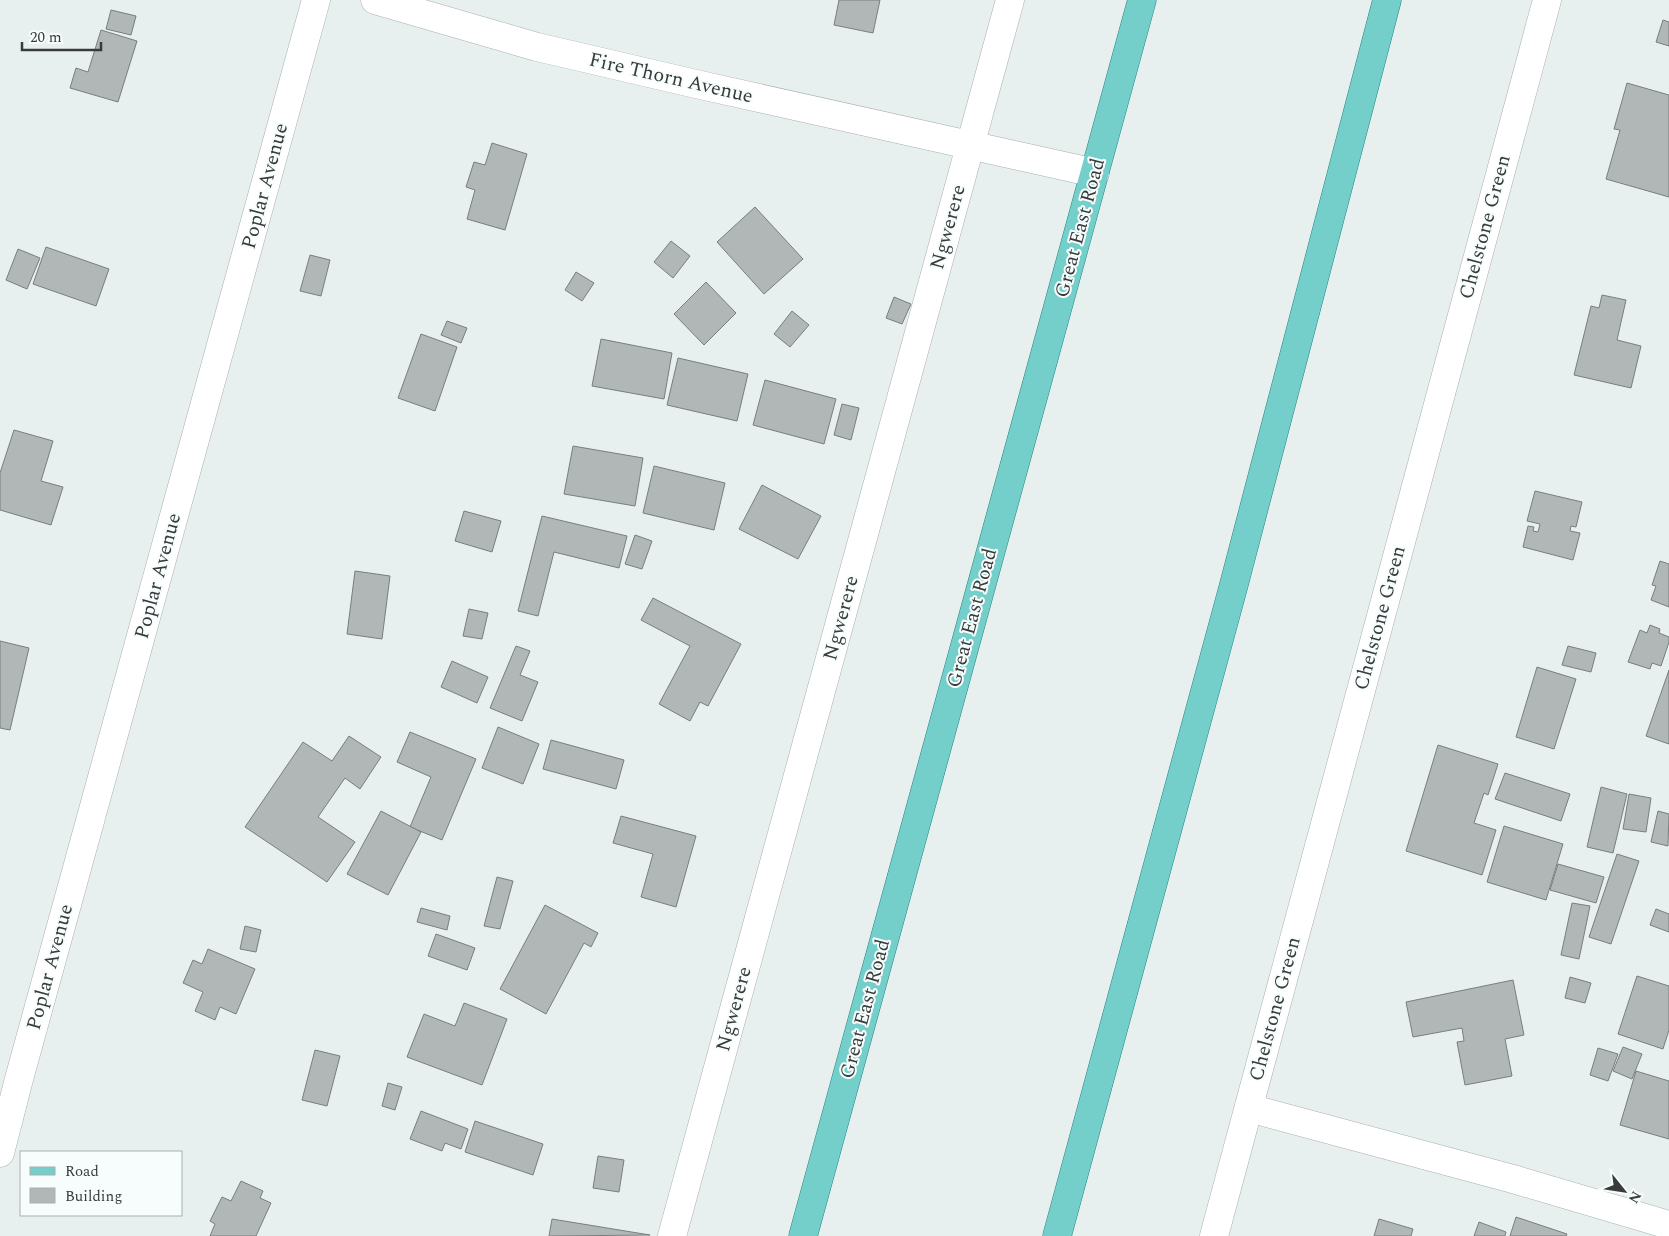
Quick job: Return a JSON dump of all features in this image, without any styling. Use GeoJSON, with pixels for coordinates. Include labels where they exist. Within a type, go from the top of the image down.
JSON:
{"type":"FeatureCollection","features":[{"type":"Feature","properties":{"kind":"main road","name":"Great East Road"},"geometry":{"type":"LineString","coordinates":[[803,1236],[1142,0]]}},
{"type":"Feature","properties":{"kind":"main road"},"geometry":{"type":"LineString","coordinates":[[1057,1236],[1231,597],[1387,0]]}},
{"type":"Feature","properties":{"kind":"street","name":"Poplar Avenue"},"geometry":{"type":"LineString","coordinates":[[0,1153],[316,0]]}},
{"type":"Feature","properties":{"kind":"street","name":"Fire Thorn Avenue"},"geometry":{"type":"LineString","coordinates":[[375,0],[537,47],[1095,173]]}},
{"type":"Feature","properties":{"kind":"street","name":"Ngwerere"},"geometry":{"type":"LineString","coordinates":[[672,1236],[1010,0]]}},
{"type":"Feature","properties":{"kind":"street","name":"Chelstone Green"},"geometry":{"type":"LineString","coordinates":[[1214,1236],[1547,0]]}},
{"type":"Feature","properties":{"kind":"street"},"geometry":{"type":"LineString","coordinates":[[1249,1108],[1513,1179],[1669,1225]]}},
{"type":"Feature","properties":{"kind":"building"},"geometry":{"type":"Polygon","coordinates":[[[839,0],[880,0],[873,33],[834,25],[839,0]]]}},
{"type":"Feature","properties":{"kind":"building"},"geometry":{"type":"Polygon","coordinates":[[[111,10],[136,16],[131,35],[106,29],[111,10]]]}},
{"type":"Feature","properties":{"kind":"building"},"geometry":{"type":"Polygon","coordinates":[[[1663,20],[1669,22],[1669,46],[1656,42],[1663,20]]]}},
{"type":"Feature","properties":{"kind":"building"},"geometry":{"type":"Polygon","coordinates":[[[101,30],[137,41],[118,102],[70,88],[76,68],[88,72],[101,30]]]}},
{"type":"Feature","properties":{"kind":"building"},"geometry":{"type":"Polygon","coordinates":[[[1627,83],[1669,95],[1669,197],[1606,179],[1620,130],[1614,129],[1627,83]]]}},
{"type":"Feature","properties":{"kind":"building"},"geometry":{"type":"Polygon","coordinates":[[[492,143],[527,154],[505,230],[467,219],[475,190],[466,187],[474,162],[485,165],[492,143]]]}},
{"type":"Feature","properties":{"kind":"building"},"geometry":{"type":"Polygon","coordinates":[[[755,207],[803,259],[764,294],[717,242],[755,207]]]}},
{"type":"Feature","properties":{"kind":"building"},"geometry":{"type":"Polygon","coordinates":[[[671,241],[690,256],[673,278],[654,262],[671,241]]]}},
{"type":"Feature","properties":{"kind":"building"},"geometry":{"type":"Polygon","coordinates":[[[46,247],[109,269],[96,306],[33,284],[46,247]]]}},
{"type":"Feature","properties":{"kind":"building"},"geometry":{"type":"Polygon","coordinates":[[[18,249],[40,258],[27,289],[6,280],[18,249]]]}},
{"type":"Feature","properties":{"kind":"building"},"geometry":{"type":"Polygon","coordinates":[[[310,255],[330,260],[321,296],[300,291],[310,255]]]}},
{"type":"Feature","properties":{"kind":"building"},"geometry":{"type":"Polygon","coordinates":[[[576,272],[594,283],[582,301],[565,290],[576,272]]]}},
{"type":"Feature","properties":{"kind":"building"},"geometry":{"type":"Polygon","coordinates":[[[706,282],[736,313],[704,345],[674,314],[706,282]]]}},
{"type":"Feature","properties":{"kind":"building"},"geometry":{"type":"Polygon","coordinates":[[[1602,295],[1626,300],[1617,340],[1641,346],[1631,388],[1574,375],[1591,306],[1599,308],[1602,295]]]}},
{"type":"Feature","properties":{"kind":"building"},"geometry":{"type":"Polygon","coordinates":[[[894,297],[911,304],[902,324],[886,318],[894,297]]]}},
{"type":"Feature","properties":{"kind":"building"},"geometry":{"type":"Polygon","coordinates":[[[792,311],[809,325],[790,347],[774,334],[792,311]]]}},
{"type":"Feature","properties":{"kind":"building"},"geometry":{"type":"Polygon","coordinates":[[[447,321],[467,328],[461,343],[441,335],[447,321]]]}},
{"type":"Feature","properties":{"kind":"building"},"geometry":{"type":"Polygon","coordinates":[[[421,334],[457,347],[435,411],[398,398],[421,334]]]}},
{"type":"Feature","properties":{"kind":"building"},"geometry":{"type":"Polygon","coordinates":[[[601,339],[672,353],[664,399],[592,386],[601,339]]]}},
{"type":"Feature","properties":{"kind":"building"},"geometry":{"type":"Polygon","coordinates":[[[678,358],[748,374],[737,421],[667,405],[678,358]]]}},
{"type":"Feature","properties":{"kind":"building"},"geometry":{"type":"Polygon","coordinates":[[[765,380],[836,399],[824,444],[753,425],[765,380]]]}},
{"type":"Feature","properties":{"kind":"building"},"geometry":{"type":"Polygon","coordinates":[[[842,404],[859,408],[851,440],[834,435],[842,404]]]}},
{"type":"Feature","properties":{"kind":"building"},"geometry":{"type":"Polygon","coordinates":[[[14,430],[53,441],[41,481],[63,487],[51,525],[0,510],[0,473],[14,430]]]}},
{"type":"Feature","properties":{"kind":"building"},"geometry":{"type":"Polygon","coordinates":[[[573,446],[643,458],[635,506],[564,494],[573,446]]]}},
{"type":"Feature","properties":{"kind":"building"},"geometry":{"type":"Polygon","coordinates":[[[654,466],[725,483],[714,530],[643,513],[654,466]]]}},
{"type":"Feature","properties":{"kind":"building"},"geometry":{"type":"Polygon","coordinates":[[[762,485],[821,516],[798,559],[739,529],[762,485]]]}},
{"type":"Feature","properties":{"kind":"building"},"geometry":{"type":"Polygon","coordinates":[[[1535,491],[1582,502],[1576,527],[1571,526],[1570,531],[1580,533],[1573,560],[1523,547],[1528,526],[1534,527],[1533,531],[1538,532],[1540,524],[1527,521],[1535,491]]]}},
{"type":"Feature","properties":{"kind":"building"},"geometry":{"type":"Polygon","coordinates":[[[464,511],[501,521],[492,552],[455,541],[464,511]]]}},
{"type":"Feature","properties":{"kind":"building"},"geometry":{"type":"Polygon","coordinates":[[[542,516],[627,536],[619,568],[554,552],[538,616],[518,611],[542,516]]]}},
{"type":"Feature","properties":{"kind":"building"},"geometry":{"type":"Polygon","coordinates":[[[635,535],[652,541],[642,569],[625,564],[635,535]]]}},
{"type":"Feature","properties":{"kind":"building"},"geometry":{"type":"Polygon","coordinates":[[[1660,561],[1669,564],[1669,607],[1651,600],[1656,586],[1652,585],[1660,561]]]}},
{"type":"Feature","properties":{"kind":"building"},"geometry":{"type":"Polygon","coordinates":[[[355,571],[390,576],[382,639],[347,634],[355,571]]]}},
{"type":"Feature","properties":{"kind":"building"},"geometry":{"type":"Polygon","coordinates":[[[653,598],[741,644],[708,706],[700,702],[690,721],[659,704],[690,646],[641,620],[653,598]]]}},
{"type":"Feature","properties":{"kind":"building"},"geometry":{"type":"Polygon","coordinates":[[[469,609],[488,613],[482,639],[463,636],[469,609]]]}},
{"type":"Feature","properties":{"kind":"building"},"geometry":{"type":"Polygon","coordinates":[[[1650,625],[1660,629],[1659,633],[1669,637],[1669,642],[1661,666],[1652,663],[1650,669],[1628,662],[1640,630],[1647,633],[1650,625]]]}},
{"type":"Feature","properties":{"kind":"building"},"geometry":{"type":"Polygon","coordinates":[[[0,641],[29,648],[10,730],[0,728],[0,641]]]}},
{"type":"Feature","properties":{"kind":"building"},"geometry":{"type":"Polygon","coordinates":[[[516,646],[530,651],[520,675],[538,682],[522,721],[490,708],[516,646]]]}},
{"type":"Feature","properties":{"kind":"building"},"geometry":{"type":"Polygon","coordinates":[[[1568,646],[1596,653],[1591,672],[1562,665],[1568,646]]]}},
{"type":"Feature","properties":{"kind":"building"},"geometry":{"type":"Polygon","coordinates":[[[452,661],[488,677],[477,703],[441,687],[452,661]]]}},
{"type":"Feature","properties":{"kind":"building"},"geometry":{"type":"Polygon","coordinates":[[[1537,667],[1576,679],[1554,749],[1516,737],[1537,667]]]}},
{"type":"Feature","properties":{"kind":"building"},"geometry":{"type":"Polygon","coordinates":[[[1669,670],[1669,744],[1646,736],[1669,670]]]}},
{"type":"Feature","properties":{"kind":"building"},"geometry":{"type":"Polygon","coordinates":[[[498,727],[539,744],[523,784],[482,768],[498,727]]]}},
{"type":"Feature","properties":{"kind":"building"},"geometry":{"type":"Polygon","coordinates":[[[410,732],[476,759],[442,840],[410,827],[431,777],[397,762],[410,732]]]}},
{"type":"Feature","properties":{"kind":"building"},"geometry":{"type":"Polygon","coordinates":[[[349,736],[381,757],[360,789],[345,778],[318,817],[355,842],[327,882],[245,827],[303,742],[332,761],[349,736]]]}},
{"type":"Feature","properties":{"kind":"building"},"geometry":{"type":"Polygon","coordinates":[[[551,740],[624,760],[616,789],[543,769],[551,740]]]}},
{"type":"Feature","properties":{"kind":"building"},"geometry":{"type":"Polygon","coordinates":[[[1438,745],[1498,764],[1488,795],[1484,793],[1474,823],[1496,830],[1482,875],[1406,851],[1438,745]]]}},
{"type":"Feature","properties":{"kind":"building"},"geometry":{"type":"Polygon","coordinates":[[[1505,773],[1570,794],[1561,821],[1495,799],[1505,773]]]}},
{"type":"Feature","properties":{"kind":"building"},"geometry":{"type":"Polygon","coordinates":[[[1601,787],[1627,794],[1613,853],[1587,847],[1601,787]]]}},
{"type":"Feature","properties":{"kind":"building"},"geometry":{"type":"Polygon","coordinates":[[[1629,794],[1651,798],[1646,832],[1623,829],[1629,794]]]}},
{"type":"Feature","properties":{"kind":"building"},"geometry":{"type":"Polygon","coordinates":[[[381,811],[421,832],[388,895],[347,874],[381,811]]]}},
{"type":"Feature","properties":{"kind":"building"},"geometry":{"type":"Polygon","coordinates":[[[1658,811],[1669,814],[1668,846],[1651,842],[1658,811]]]}},
{"type":"Feature","properties":{"kind":"building"},"geometry":{"type":"Polygon","coordinates":[[[621,816],[696,836],[676,907],[641,897],[653,854],[613,843],[621,816]]]}},
{"type":"Feature","properties":{"kind":"building"},"geometry":{"type":"Polygon","coordinates":[[[1504,826],[1563,844],[1546,900],[1487,882],[1504,826]]]}},
{"type":"Feature","properties":{"kind":"building"},"geometry":{"type":"Polygon","coordinates":[[[1617,854],[1639,861],[1611,944],[1589,937],[1617,854]]]}},
{"type":"Feature","properties":{"kind":"building"},"geometry":{"type":"Polygon","coordinates":[[[1558,864],[1604,877],[1596,903],[1550,890],[1558,864]]]}},
{"type":"Feature","properties":{"kind":"building"},"geometry":{"type":"Polygon","coordinates":[[[497,877],[513,881],[500,929],[484,926],[497,877]]]}},
{"type":"Feature","properties":{"kind":"building"},"geometry":{"type":"Polygon","coordinates":[[[1572,903],[1590,906],[1579,959],[1561,955],[1572,903]]]}},
{"type":"Feature","properties":{"kind":"building"},"geometry":{"type":"Polygon","coordinates":[[[545,905],[598,933],[591,947],[584,943],[546,1014],[500,989],[545,905]]]}},
{"type":"Feature","properties":{"kind":"building"},"geometry":{"type":"Polygon","coordinates":[[[421,908],[450,916],[447,930],[417,922],[421,908]]]}},
{"type":"Feature","properties":{"kind":"building"},"geometry":{"type":"Polygon","coordinates":[[[1656,909],[1669,914],[1669,932],[1650,925],[1656,909]]]}},
{"type":"Feature","properties":{"kind":"building"},"geometry":{"type":"Polygon","coordinates":[[[245,926],[261,930],[256,952],[240,949],[245,926]]]}},
{"type":"Feature","properties":{"kind":"building"},"geometry":{"type":"Polygon","coordinates":[[[436,934],[475,948],[467,970],[428,956],[436,934]]]}},
{"type":"Feature","properties":{"kind":"building"},"geometry":{"type":"Polygon","coordinates":[[[208,949],[255,969],[236,1014],[220,1007],[215,1020],[195,1011],[203,992],[183,983],[193,960],[202,964],[208,949]]]}},
{"type":"Feature","properties":{"kind":"building"},"geometry":{"type":"Polygon","coordinates":[[[1637,976],[1669,986],[1669,1030],[1663,1049],[1618,1034],[1637,976]]]}},
{"type":"Feature","properties":{"kind":"building"},"geometry":{"type":"Polygon","coordinates":[[[1570,977],[1591,983],[1585,1003],[1565,998],[1570,977]]]}},
{"type":"Feature","properties":{"kind":"building"},"geometry":{"type":"Polygon","coordinates":[[[1513,980],[1524,1035],[1505,1039],[1512,1076],[1465,1085],[1457,1042],[1464,1041],[1462,1028],[1413,1037],[1406,1002],[1513,980]]]}},
{"type":"Feature","properties":{"kind":"building"},"geometry":{"type":"Polygon","coordinates":[[[464,1003],[507,1019],[482,1085],[407,1057],[424,1014],[455,1026],[464,1003]]]}},
{"type":"Feature","properties":{"kind":"building"},"geometry":{"type":"Polygon","coordinates":[[[1623,1047],[1642,1054],[1632,1079],[1613,1071],[1623,1047]]]}},
{"type":"Feature","properties":{"kind":"building"},"geometry":{"type":"Polygon","coordinates":[[[1598,1048],[1618,1054],[1608,1081],[1590,1075],[1598,1048]]]}},
{"type":"Feature","properties":{"kind":"building"},"geometry":{"type":"Polygon","coordinates":[[[315,1050],[340,1056],[327,1106],[302,1100],[315,1050]]]}},
{"type":"Feature","properties":{"kind":"building"},"geometry":{"type":"Polygon","coordinates":[[[1636,1071],[1669,1081],[1669,1139],[1620,1125],[1636,1071]]]}},
{"type":"Feature","properties":{"kind":"building"},"geometry":{"type":"Polygon","coordinates":[[[388,1083],[402,1087],[395,1110],[382,1106],[388,1083]]]}},
{"type":"Feature","properties":{"kind":"building"},"geometry":{"type":"Polygon","coordinates":[[[421,1111],[468,1129],[461,1149],[445,1143],[442,1151],[410,1139],[421,1111]]]}},
{"type":"Feature","properties":{"kind":"building"},"geometry":{"type":"Polygon","coordinates":[[[475,1121],[543,1144],[533,1175],[465,1152],[475,1121]]]}},
{"type":"Feature","properties":{"kind":"building"},"geometry":{"type":"Polygon","coordinates":[[[598,1156],[624,1160],[619,1192],[593,1188],[598,1156]]]}},
{"type":"Feature","properties":{"kind":"building"},"geometry":{"type":"Polygon","coordinates":[[[241,1181],[263,1191],[260,1198],[271,1203],[256,1236],[210,1236],[215,1224],[210,1221],[222,1197],[231,1201],[241,1181]]]}},
{"type":"Feature","properties":{"kind":"building"},"geometry":{"type":"Polygon","coordinates":[[[1516,1217],[1567,1234],[1566,1236],[1510,1236],[1516,1217]]]}},
{"type":"Feature","properties":{"kind":"building"},"geometry":{"type":"Polygon","coordinates":[[[552,1219],[650,1235],[549,1236],[552,1219]]]}},
{"type":"Feature","properties":{"kind":"building"},"geometry":{"type":"Polygon","coordinates":[[[1379,1219],[1413,1229],[1411,1236],[1374,1236],[1379,1219]]]}},
{"type":"Feature","properties":{"kind":"building"},"geometry":{"type":"Polygon","coordinates":[[[1479,1222],[1506,1232],[1505,1236],[1474,1236],[1479,1222]]]}}]}
